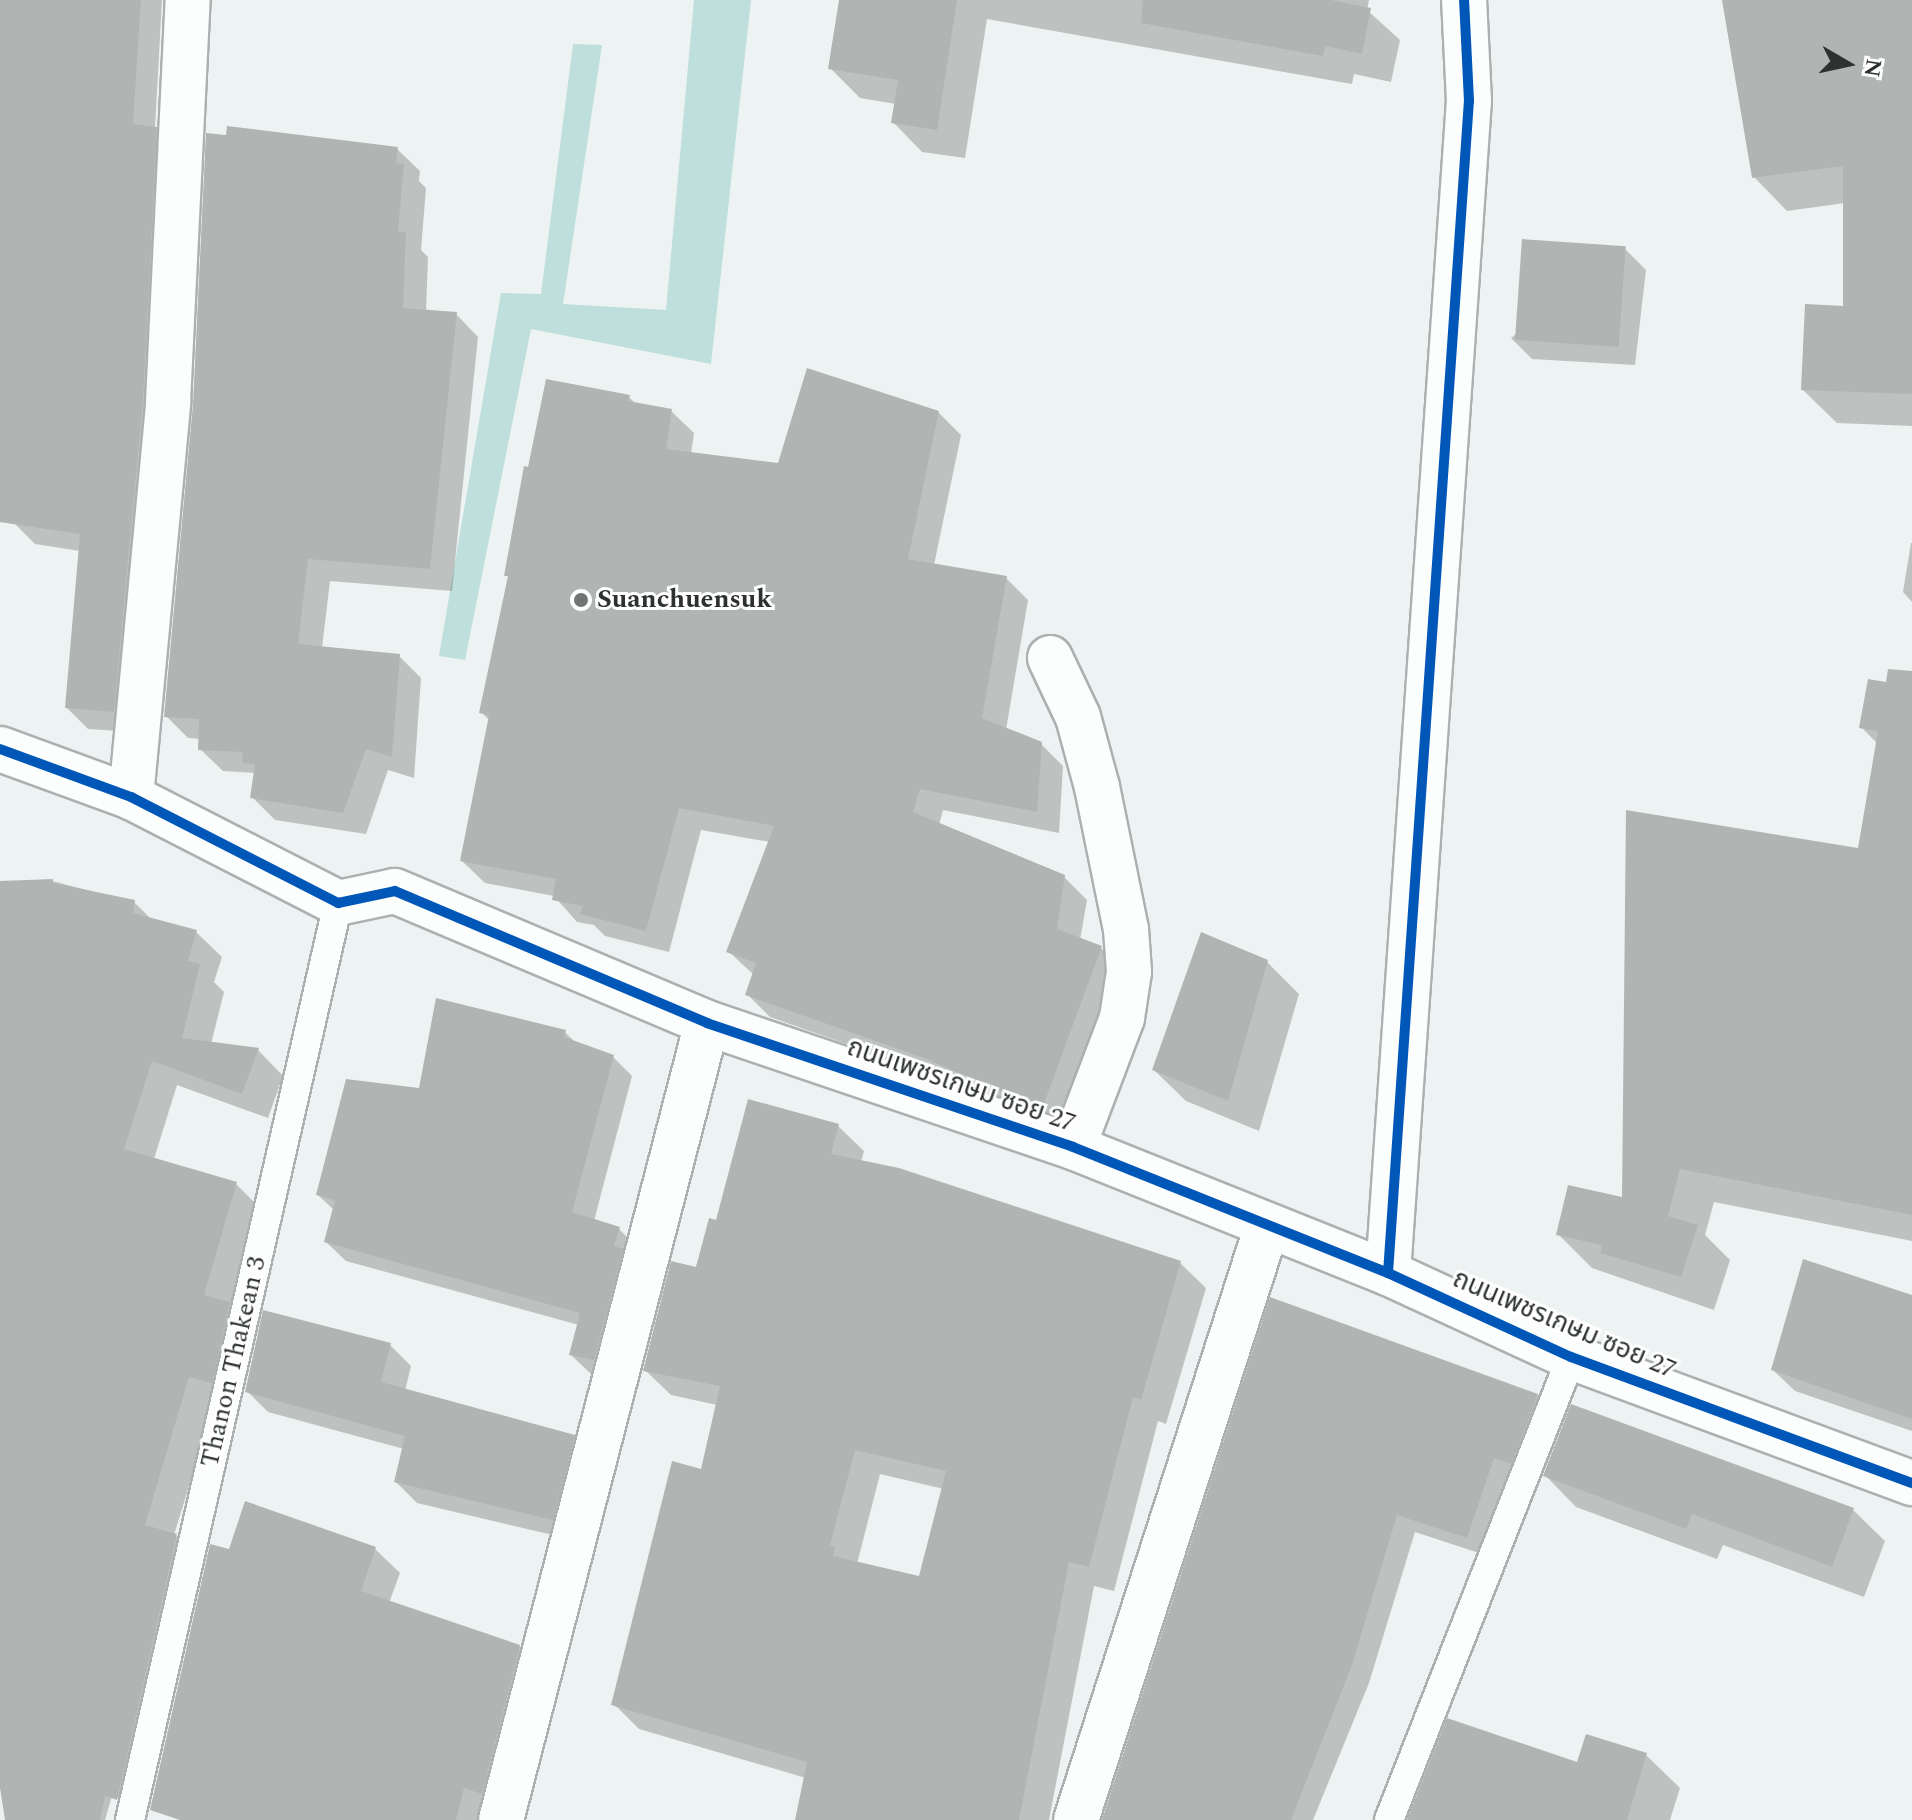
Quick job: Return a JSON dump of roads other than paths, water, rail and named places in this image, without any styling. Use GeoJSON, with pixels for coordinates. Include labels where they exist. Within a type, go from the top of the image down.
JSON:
{"type":"FeatureCollection","features":[{"type":"Feature","properties":{"kind":"street"},"geometry":{"type":"LineString","coordinates":[[131,797],[168,402],[188,0]]}},
{"type":"Feature","properties":{"kind":"street"},"geometry":{"type":"LineString","coordinates":[[1388,1273],[1469,101],[1464,0]]}},
{"type":"Feature","properties":{"kind":"street"},"geometry":{"type":"LineString","coordinates":[[1050,658],[1078,717],[1097,787],[1126,929],[1129,972],[1122,1018],[1073,1147]]}},
{"type":"Feature","properties":{"kind":"street"},"geometry":{"type":"LineString","coordinates":[[0,749],[131,797],[338,903]]}},
{"type":"Feature","properties":{"kind":"street","name":"ถนนเพชรเกษม ซอย 27"},"geometry":{"type":"LineString","coordinates":[[338,903],[395,891],[707,1023],[1073,1147],[1388,1273],[1571,1357],[1912,1483]]}},
{"type":"Feature","properties":{"kind":"street"},"geometry":{"type":"LineString","coordinates":[[501,1820],[707,1023]]}},
{"type":"Feature","properties":{"kind":"street"},"geometry":{"type":"LineString","coordinates":[[1076,1820],[1267,1226]]}},
{"type":"Feature","properties":{"kind":"lane","name":"Thanon Thakean 3"},"geometry":{"type":"LineString","coordinates":[[130,1820],[338,903]]}},
{"type":"Feature","properties":{"kind":"lane"},"geometry":{"type":"LineString","coordinates":[[1389,1820],[1571,1357]]}},
{"type":"Feature","properties":{"kind":"place","name":"Suanchuensuk"},"geometry":{"type":"Point","coordinates":[581,600]}}]}
